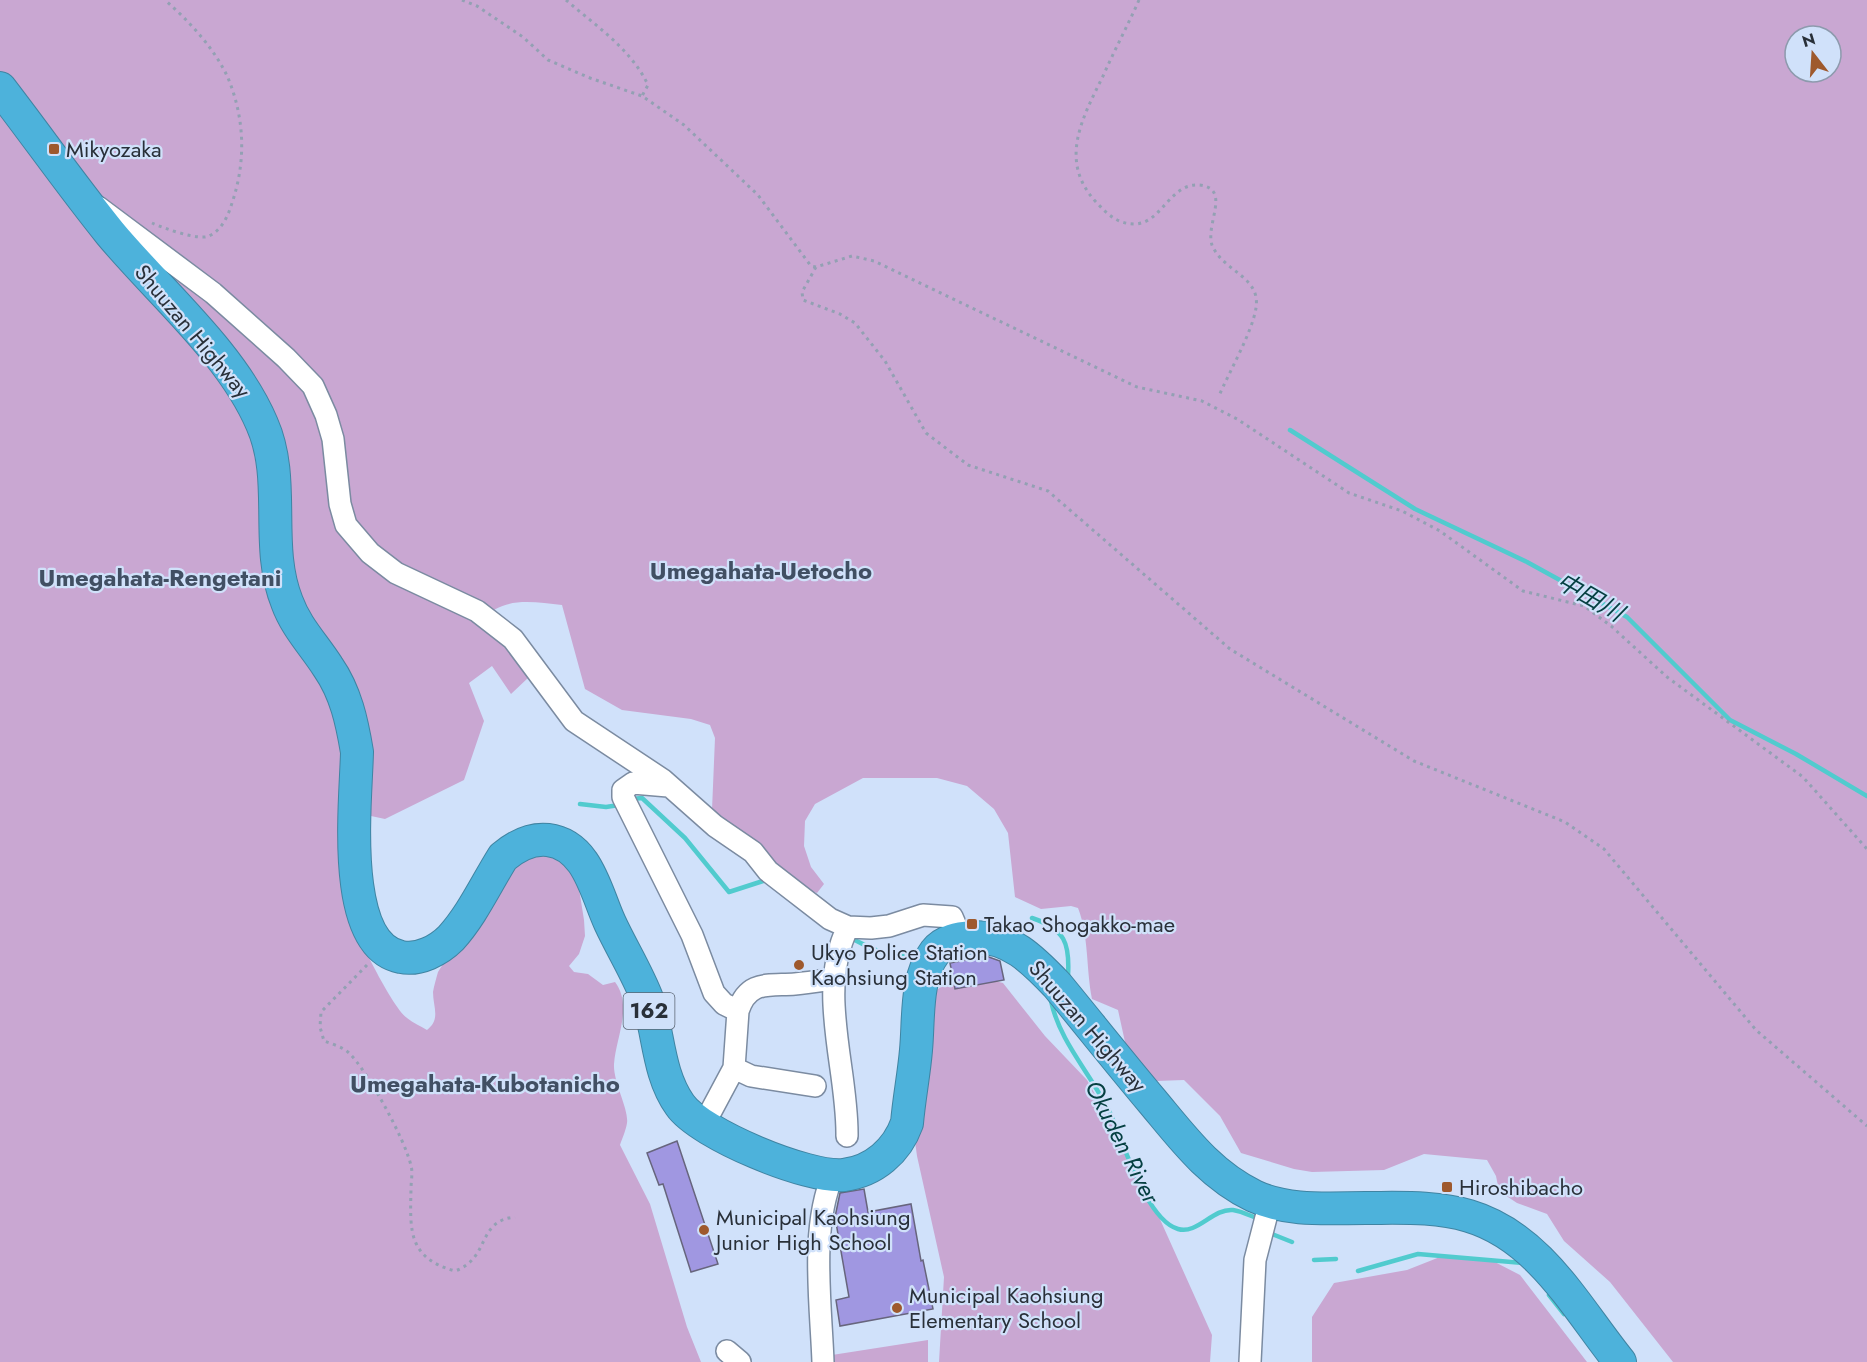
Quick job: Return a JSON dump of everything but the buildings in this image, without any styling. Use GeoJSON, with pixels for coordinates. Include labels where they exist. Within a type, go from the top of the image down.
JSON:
{"type":"FeatureCollection","features":[{"type":"Feature","properties":{"kind":"highway","name":"Shuuzan Highway"},"geometry":{"type":"LineString","coordinates":[[0,88],[110,232],[226,365],[244,389],[263,426],[272,457],[274,543],[279,579],[300,629],[339,686],[353,730],[357,752],[358,896],[368,932],[383,949],[393,955],[412,958],[437,949],[461,925],[503,857],[509,852],[518,845],[541,840],[564,846],[583,863],[641,986],[648,1003],[664,1075],[688,1115],[703,1126],[751,1151],[833,1175],[864,1169],[880,1161],[902,1137],[907,1123],[923,980],[934,953],[943,944],[961,938],[981,937],[1003,941],[1016,947],[1035,962],[1058,985],[1204,1164],[1238,1187],[1270,1202],[1306,1208],[1425,1209],[1470,1216],[1485,1223],[1520,1243],[1542,1263],[1620,1362]]}},
{"type":"Feature","properties":{"kind":"street"},"geometry":{"type":"LineString","coordinates":[[87,201],[121,222],[167,261],[213,293],[286,358],[313,386],[326,415],[333,440],[339,504],[346,525],[357,540],[396,573],[477,611],[513,639],[574,721],[672,787],[715,826],[753,852],[768,871],[830,919],[848,927],[889,926],[923,915],[938,914],[952,917],[961,938]]}},
{"type":"Feature","properties":{"kind":"street"},"geometry":{"type":"LineString","coordinates":[[672,787],[655,783],[633,783],[623,790],[626,801],[692,934],[714,993],[724,1004],[738,1011]]}},
{"type":"Feature","properties":{"kind":"street"},"geometry":{"type":"LineString","coordinates":[[847,1136],[847,1106],[832,979],[838,947],[848,927]]}},
{"type":"Feature","properties":{"kind":"street"},"geometry":{"type":"LineString","coordinates":[[703,1126],[734,1068],[738,1011],[747,993],[766,984],[795,984],[832,979]]}},
{"type":"Feature","properties":{"kind":"street"},"geometry":{"type":"LineString","coordinates":[[734,1068],[751,1076],[815,1086]]}},
{"type":"Feature","properties":{"kind":"street"},"geometry":{"type":"LineString","coordinates":[[823,1362],[820,1270],[822,1202],[833,1175]]}},
{"type":"Feature","properties":{"kind":"street"},"geometry":{"type":"LineString","coordinates":[[1250,1362],[1255,1260],[1270,1202]]}},
{"type":"Feature","properties":{"kind":"path"},"geometry":{"type":"LineString","coordinates":[[148,221],[200,238],[209,237],[220,227],[229,213],[241,178],[243,142],[228,78],[184,17],[165,0]]}},
{"type":"Feature","properties":{"kind":"path"},"geometry":{"type":"LineString","coordinates":[[462,0],[477,6],[524,37],[548,60],[642,96],[684,125],[758,195],[807,263],[816,267],[852,256],[874,261],[1137,387],[1202,401],[1237,419],[1349,493],[1402,511],[1440,531],[1523,591],[1584,606],[1611,626],[1667,677],[1803,777],[1867,849]]}},
{"type":"Feature","properties":{"kind":"path"},"geometry":{"type":"LineString","coordinates":[[566,0],[608,35],[642,72],[648,85],[642,96]]}},
{"type":"Feature","properties":{"kind":"path"},"geometry":{"type":"LineString","coordinates":[[1139,0],[1086,106],[1077,134],[1077,163],[1090,196],[1110,217],[1124,223],[1138,224],[1154,217],[1181,190],[1196,185],[1209,187],[1215,193],[1217,200],[1209,237],[1214,250],[1232,272],[1250,282],[1254,290],[1256,308],[1219,396]]}},
{"type":"Feature","properties":{"kind":"path"},"geometry":{"type":"LineString","coordinates":[[816,267],[802,292],[803,300],[840,314],[855,323],[885,361],[926,433],[968,465],[1048,491],[1230,649],[1414,761],[1564,822],[1604,849],[1756,1030],[1867,1126]]}},
{"type":"Feature","properties":{"kind":"path"},"geometry":{"type":"LineString","coordinates":[[383,949],[321,1012],[320,1026],[324,1041],[348,1052],[366,1074],[412,1166],[410,1220],[415,1244],[427,1260],[455,1271],[468,1266],[480,1251],[488,1232],[502,1219],[515,1217]]}},
{"type":"Feature","properties":{"kind":"shaded area"},"geometry":{"type":"Polygon","coordinates":[[[0,0],[1867,0],[1867,1362],[1673,1362],[1610,1282],[1564,1241],[1547,1214],[1517,1203],[1499,1191],[1496,1176],[1487,1160],[1424,1154],[1384,1170],[1312,1172],[1241,1153],[1220,1116],[1184,1080],[1156,1081],[1127,1051],[1118,1010],[1092,999],[1086,941],[1078,908],[1071,906],[1041,909],[1015,897],[1008,833],[994,809],[967,786],[937,778],[863,778],[815,804],[805,821],[804,846],[811,867],[824,884],[817,893],[792,883],[712,810],[715,738],[710,725],[691,719],[622,710],[585,689],[562,605],[529,602],[509,604],[490,612],[482,620],[508,641],[529,677],[511,694],[492,666],[469,683],[484,721],[464,780],[385,819],[371,816],[349,823],[342,862],[341,883],[344,901],[354,927],[391,997],[407,1018],[427,1030],[435,1017],[433,992],[438,972],[515,850],[557,852],[577,876],[585,936],[579,954],[569,966],[574,972],[588,974],[603,985],[615,982],[620,991],[623,1011],[614,1071],[626,1110],[627,1123],[620,1145],[650,1204],[687,1327],[701,1362],[0,1362],[0,0]]]}},
{"type":"Feature","properties":{"kind":"shaded area"},"geometry":{"type":"Polygon","coordinates":[[[983,978],[1003,983],[1045,1036],[1087,1080],[1141,1177],[1212,1335],[1210,1362],[939,1362],[944,1277],[917,1156],[913,1127],[930,995],[946,983],[983,978]]]}},
{"type":"Feature","properties":{"kind":"shaded area"},"geometry":{"type":"Polygon","coordinates":[[[1445,1255],[1489,1259],[1520,1275],[1587,1362],[1312,1362],[1312,1317],[1334,1283],[1407,1270],[1445,1255]]]}},
{"type":"Feature","properties":{"kind":"shaded area"},"geometry":{"type":"Polygon","coordinates":[[[928,1340],[928,1362],[832,1362],[832,1355],[928,1340]]]}},
{"type":"Feature","properties":{"kind":"waterway","name":"中田川"},"geometry":{"type":"LineString","coordinates":[[1290,430],[1415,509],[1527,562],[1627,617],[1730,720],[1796,754],[1867,796]]}},
{"type":"Feature","properties":{"kind":"waterway","name":"Okuden River"},"geometry":{"type":"LineString","coordinates":[[632,799],[642,798],[685,838],[729,892],[763,881]]}},
{"type":"Feature","properties":{"kind":"waterway","name":"Okuden River"},"geometry":{"type":"LineString","coordinates":[[580,804],[606,807],[619,805]]}},
{"type":"Feature","properties":{"kind":"waterway","name":"Okuden River"},"geometry":{"type":"LineString","coordinates":[[1032,918],[1052,927],[1063,939],[1068,955],[1068,976]]}},
{"type":"Feature","properties":{"kind":"waterway","name":"Okuden River"},"geometry":{"type":"LineString","coordinates":[[851,938],[884,953],[919,952]]}},
{"type":"Feature","properties":{"kind":"waterway","name":"Okuden River"},"geometry":{"type":"LineString","coordinates":[[1051,1001],[1061,1031],[1103,1099],[1146,1196],[1166,1223],[1185,1230],[1226,1210],[1243,1212],[1259,1219]]}},
{"type":"Feature","properties":{"kind":"waterway","name":"Okuden River"},"geometry":{"type":"LineString","coordinates":[[1272,1234],[1292,1242]]}},
{"type":"Feature","properties":{"kind":"waterway","name":"Okuden River"},"geometry":{"type":"LineString","coordinates":[[1358,1271],[1418,1254],[1523,1263]]}},
{"type":"Feature","properties":{"kind":"waterway","name":"Okuden River"},"geometry":{"type":"LineString","coordinates":[[1314,1260],[1336,1259]]}},
{"type":"Feature","properties":{"kind":"waterway","name":"Okuden River"},"geometry":{"type":"LineString","coordinates":[[1549,1295],[1564,1314]]}},
{"type":"Feature","properties":{"kind":"place","name":"Mikyozaka"},"geometry":{"type":"Point","coordinates":[54,149]}},
{"type":"Feature","properties":{"kind":"place","name":"Takao Shogakko-mae"},"geometry":{"type":"Point","coordinates":[972,924]}},
{"type":"Feature","properties":{"kind":"place","name":"Ukyo Police Station Kaohsiung Station"},"geometry":{"type":"Point","coordinates":[799,965]}},
{"type":"Feature","properties":{"kind":"place","name":"Hiroshibacho"},"geometry":{"type":"Point","coordinates":[1447,1187]}},
{"type":"Feature","properties":{"kind":"place","name":"Municipal Kaohsiung Junior High School"},"geometry":{"type":"Point","coordinates":[704,1230]}},
{"type":"Feature","properties":{"kind":"place","name":"Municipal Kaohsiung Elementary School"},"geometry":{"type":"Point","coordinates":[897,1308]}},
{"type":"Feature","properties":{"kind":"district","name":"Umegahata-Uetocho"},"geometry":{"type":"Point","coordinates":[761,571]}},
{"type":"Feature","properties":{"kind":"district","name":"Umegahata-Rengetani"},"geometry":{"type":"Point","coordinates":[160,578]}},
{"type":"Feature","properties":{"kind":"district","name":"Umegahata-Kubotanicho"},"geometry":{"type":"Point","coordinates":[485,1084]}}]}
